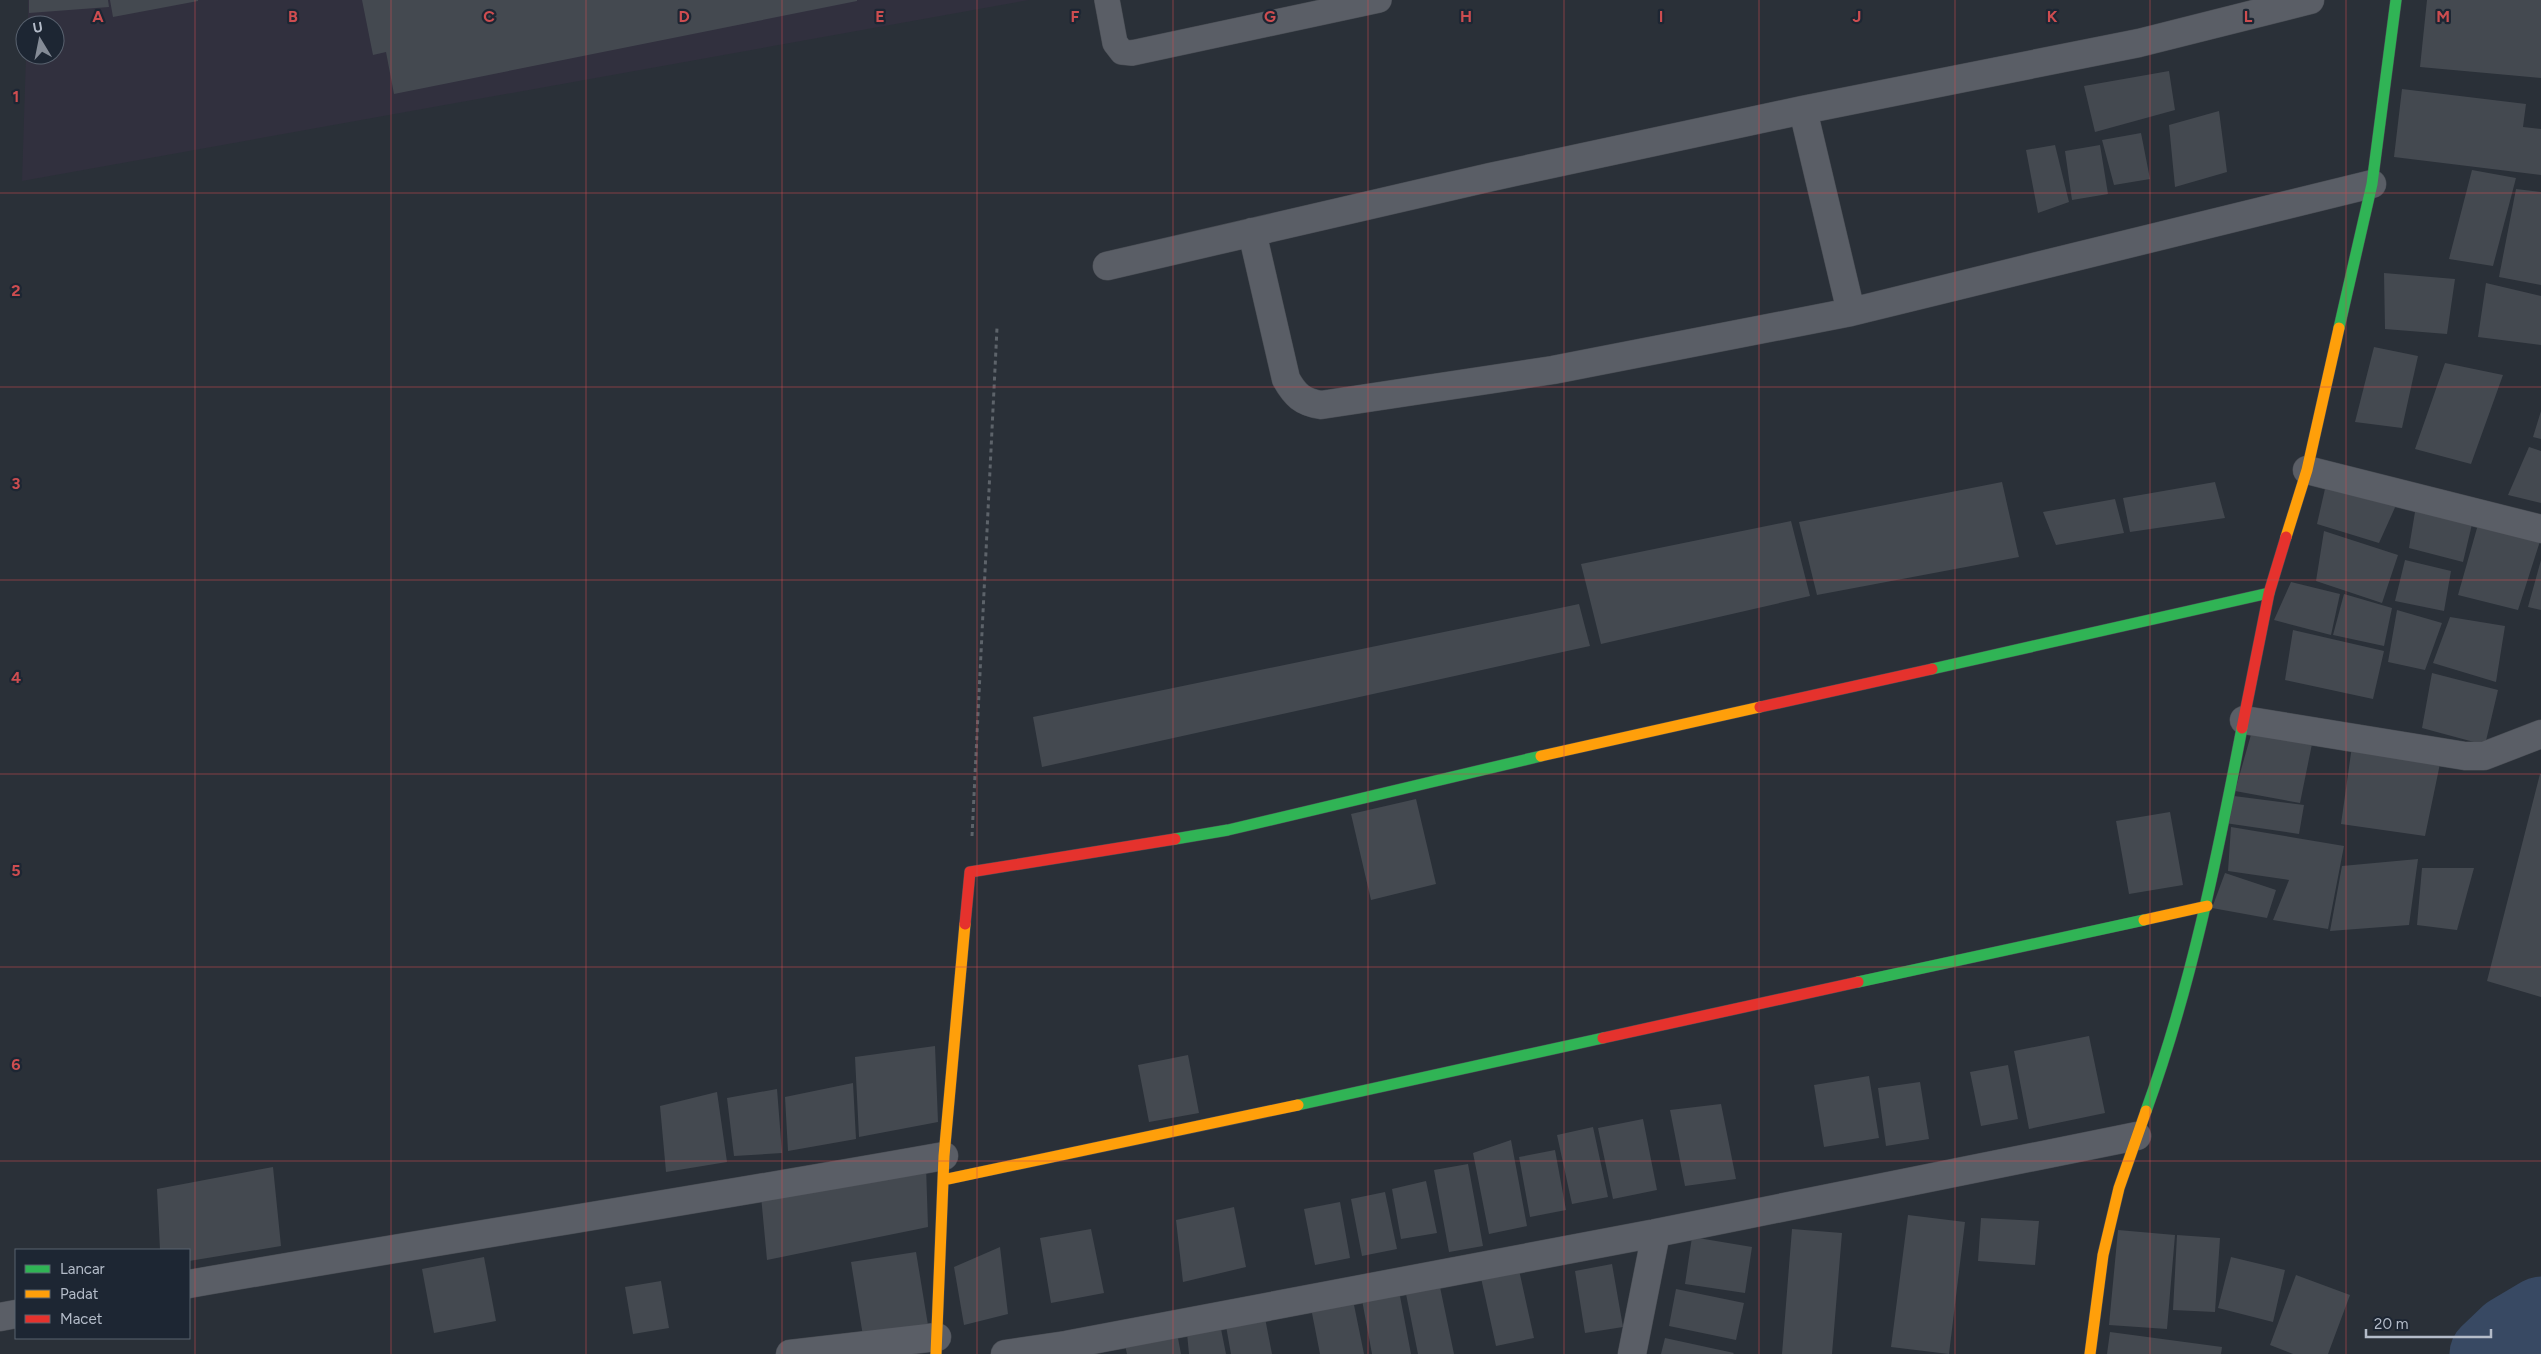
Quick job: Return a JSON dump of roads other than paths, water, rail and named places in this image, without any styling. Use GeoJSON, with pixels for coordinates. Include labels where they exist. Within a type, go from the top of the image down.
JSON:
{"type":"FeatureCollection","features":[{"type":"Feature","properties":{"kind":"street"},"geometry":{"type":"LineString","coordinates":[[1107,266],[1490,177],[1803,110],[2139,43],[2310,0]]}},
{"type":"Feature","properties":{"kind":"street"},"geometry":{"type":"LineString","coordinates":[[2090,1354],[2103,1255],[2119,1188],[2162,1068],[2207,906],[2269,593],[2307,470],[2372,184],[2396,0]]}},
{"type":"Feature","properties":{"kind":"street"},"geometry":{"type":"LineString","coordinates":[[1803,110],[1851,312]]}},
{"type":"Feature","properties":{"kind":"street"},"geometry":{"type":"LineString","coordinates":[[1252,232],[1286,379],[1295,394],[1302,401],[1321,405],[1552,370],[1851,312],[2372,184]]}},
{"type":"Feature","properties":{"kind":"street"},"geometry":{"type":"LineString","coordinates":[[2307,470],[2541,529]]}},
{"type":"Feature","properties":{"kind":"street"},"geometry":{"type":"LineString","coordinates":[[790,1354],[937,1345],[944,1168],[970,872],[1228,830],[1418,784],[2269,593]]}},
{"type":"Feature","properties":{"kind":"street"},"geometry":{"type":"LineString","coordinates":[[2244,720],[2465,756],[2484,756],[2541,734]]}},
{"type":"Feature","properties":{"kind":"street"},"geometry":{"type":"LineString","coordinates":[[190,1284],[408,1246],[648,1209],[1130,1142],[1832,986],[2207,906]]}},
{"type":"Feature","properties":{"kind":"street"},"geometry":{"type":"LineString","coordinates":[[1005,1354],[1070,1349],[2137,1136]]}},
{"type":"Feature","properties":{"kind":"street"},"geometry":{"type":"LineString","coordinates":[[1632,1354],[1656,1233]]}},
{"type":"Feature","properties":{"kind":"street"},"geometry":{"type":"LineString","coordinates":[[0,1317],[15,1314]]}},
{"type":"Feature","properties":{"kind":"lane"},"geometry":{"type":"LineString","coordinates":[[1107,0],[1115,43],[1122,52],[1132,53],[1378,0]]}},
{"type":"Feature","properties":{"kind":"waterway"},"geometry":{"type":"LineString","coordinates":[[2487,1354],[2509,1333],[2541,1314]]}}]}
